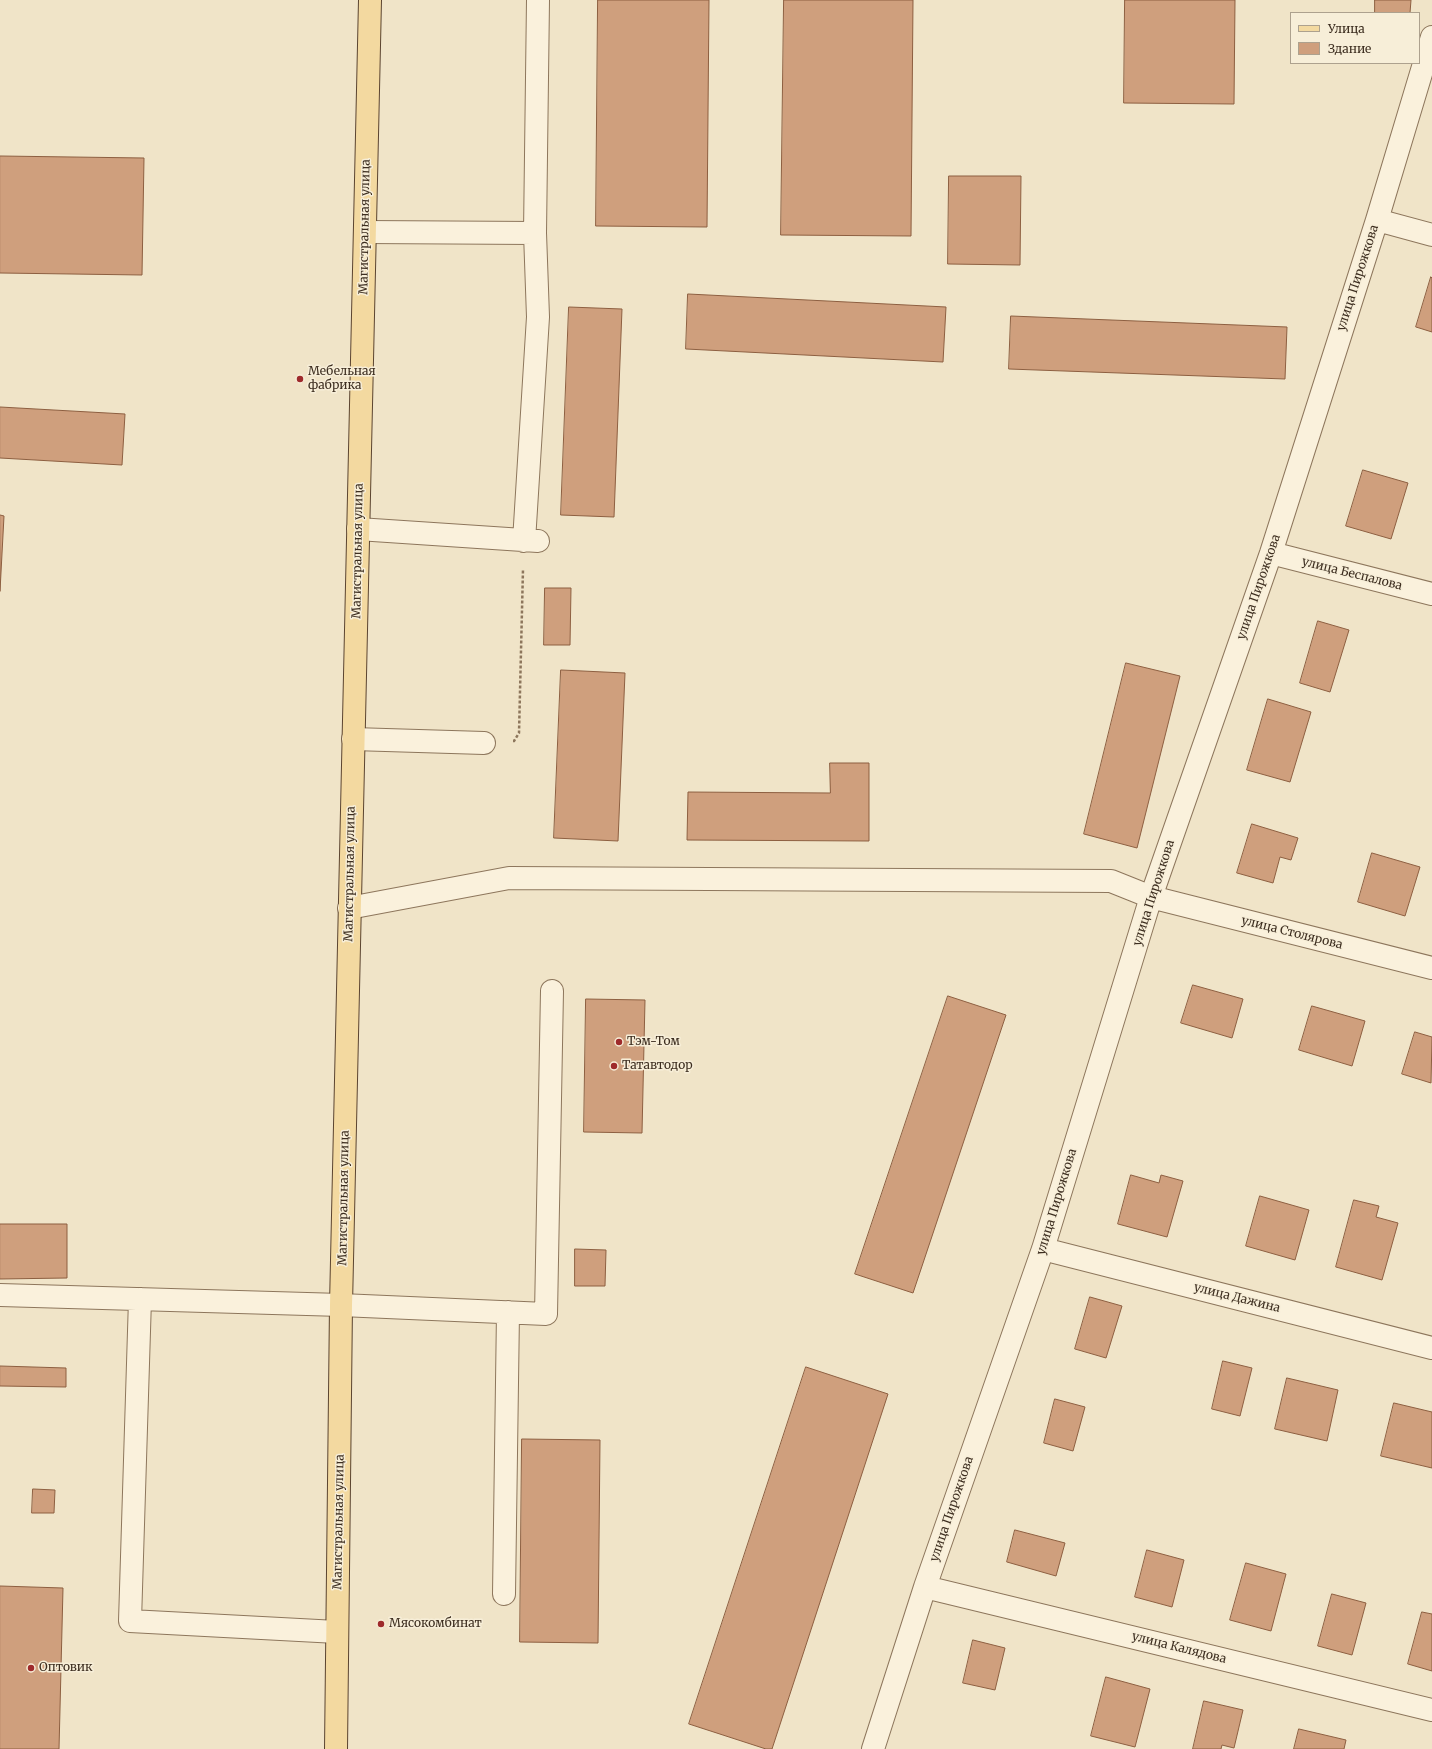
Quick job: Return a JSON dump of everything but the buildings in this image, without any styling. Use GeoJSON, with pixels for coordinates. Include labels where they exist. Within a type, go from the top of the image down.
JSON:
{"type":"FeatureCollection","features":[{"type":"Feature","properties":{"kind":"main road","name":"Магистральная улица"},"geometry":{"type":"LineString","coordinates":[[336,1749],[349,908],[370,0]]}},
{"type":"Feature","properties":{"kind":"street"},"geometry":{"type":"LineString","coordinates":[[358,529],[531,541],[538,317],[536,234],[538,0]]}},
{"type":"Feature","properties":{"kind":"street","name":"улица Пирожкова"},"geometry":{"type":"LineString","coordinates":[[873,1749],[925,1587],[1043,1248],[1151,897],[1271,553],[1377,220],[1432,37]]}},
{"type":"Feature","properties":{"kind":"street"},"geometry":{"type":"LineString","coordinates":[[1377,220],[1432,235]]}},
{"type":"Feature","properties":{"kind":"street"},"geometry":{"type":"LineString","coordinates":[[365,232],[536,234]]}},
{"type":"Feature","properties":{"kind":"street","name":"улица Беспалова"},"geometry":{"type":"LineString","coordinates":[[1271,553],[1432,594]]}},
{"type":"Feature","properties":{"kind":"street"},"geometry":{"type":"LineString","coordinates":[[353,738],[484,743]]}},
{"type":"Feature","properties":{"kind":"street","name":"улица Столярова"},"geometry":{"type":"LineString","coordinates":[[349,908],[509,878],[1111,881],[1151,897],[1432,968]]}},
{"type":"Feature","properties":{"kind":"street"},"geometry":{"type":"LineString","coordinates":[[0,1296],[342,1304],[546,1314],[552,991]]}},
{"type":"Feature","properties":{"kind":"street","name":"улица Дажина"},"geometry":{"type":"LineString","coordinates":[[1043,1248],[1432,1348]]}},
{"type":"Feature","properties":{"kind":"street"},"geometry":{"type":"LineString","coordinates":[[140,1299],[130,1621],[337,1632]]}},
{"type":"Feature","properties":{"kind":"street"},"geometry":{"type":"LineString","coordinates":[[504,1594],[508,1312]]}},
{"type":"Feature","properties":{"kind":"street","name":"улица Калядова"},"geometry":{"type":"LineString","coordinates":[[925,1587],[1432,1710]]}},
{"type":"Feature","properties":{"kind":"path"},"geometry":{"type":"LineString","coordinates":[[484,743],[514,741],[519,733],[531,541]]}},
{"type":"Feature","properties":{"kind":"place","name":"Мебельная фабрика"},"geometry":{"type":"Point","coordinates":[300,379]}},
{"type":"Feature","properties":{"kind":"place","name":"Тэм-Том"},"geometry":{"type":"Point","coordinates":[619,1042]}},
{"type":"Feature","properties":{"kind":"place","name":"Татавтодор"},"geometry":{"type":"Point","coordinates":[614,1066]}},
{"type":"Feature","properties":{"kind":"place","name":"Мясокомбинат"},"geometry":{"type":"Point","coordinates":[381,1624]}},
{"type":"Feature","properties":{"kind":"place","name":"Оптовик"},"geometry":{"type":"Point","coordinates":[31,1668]}}]}
